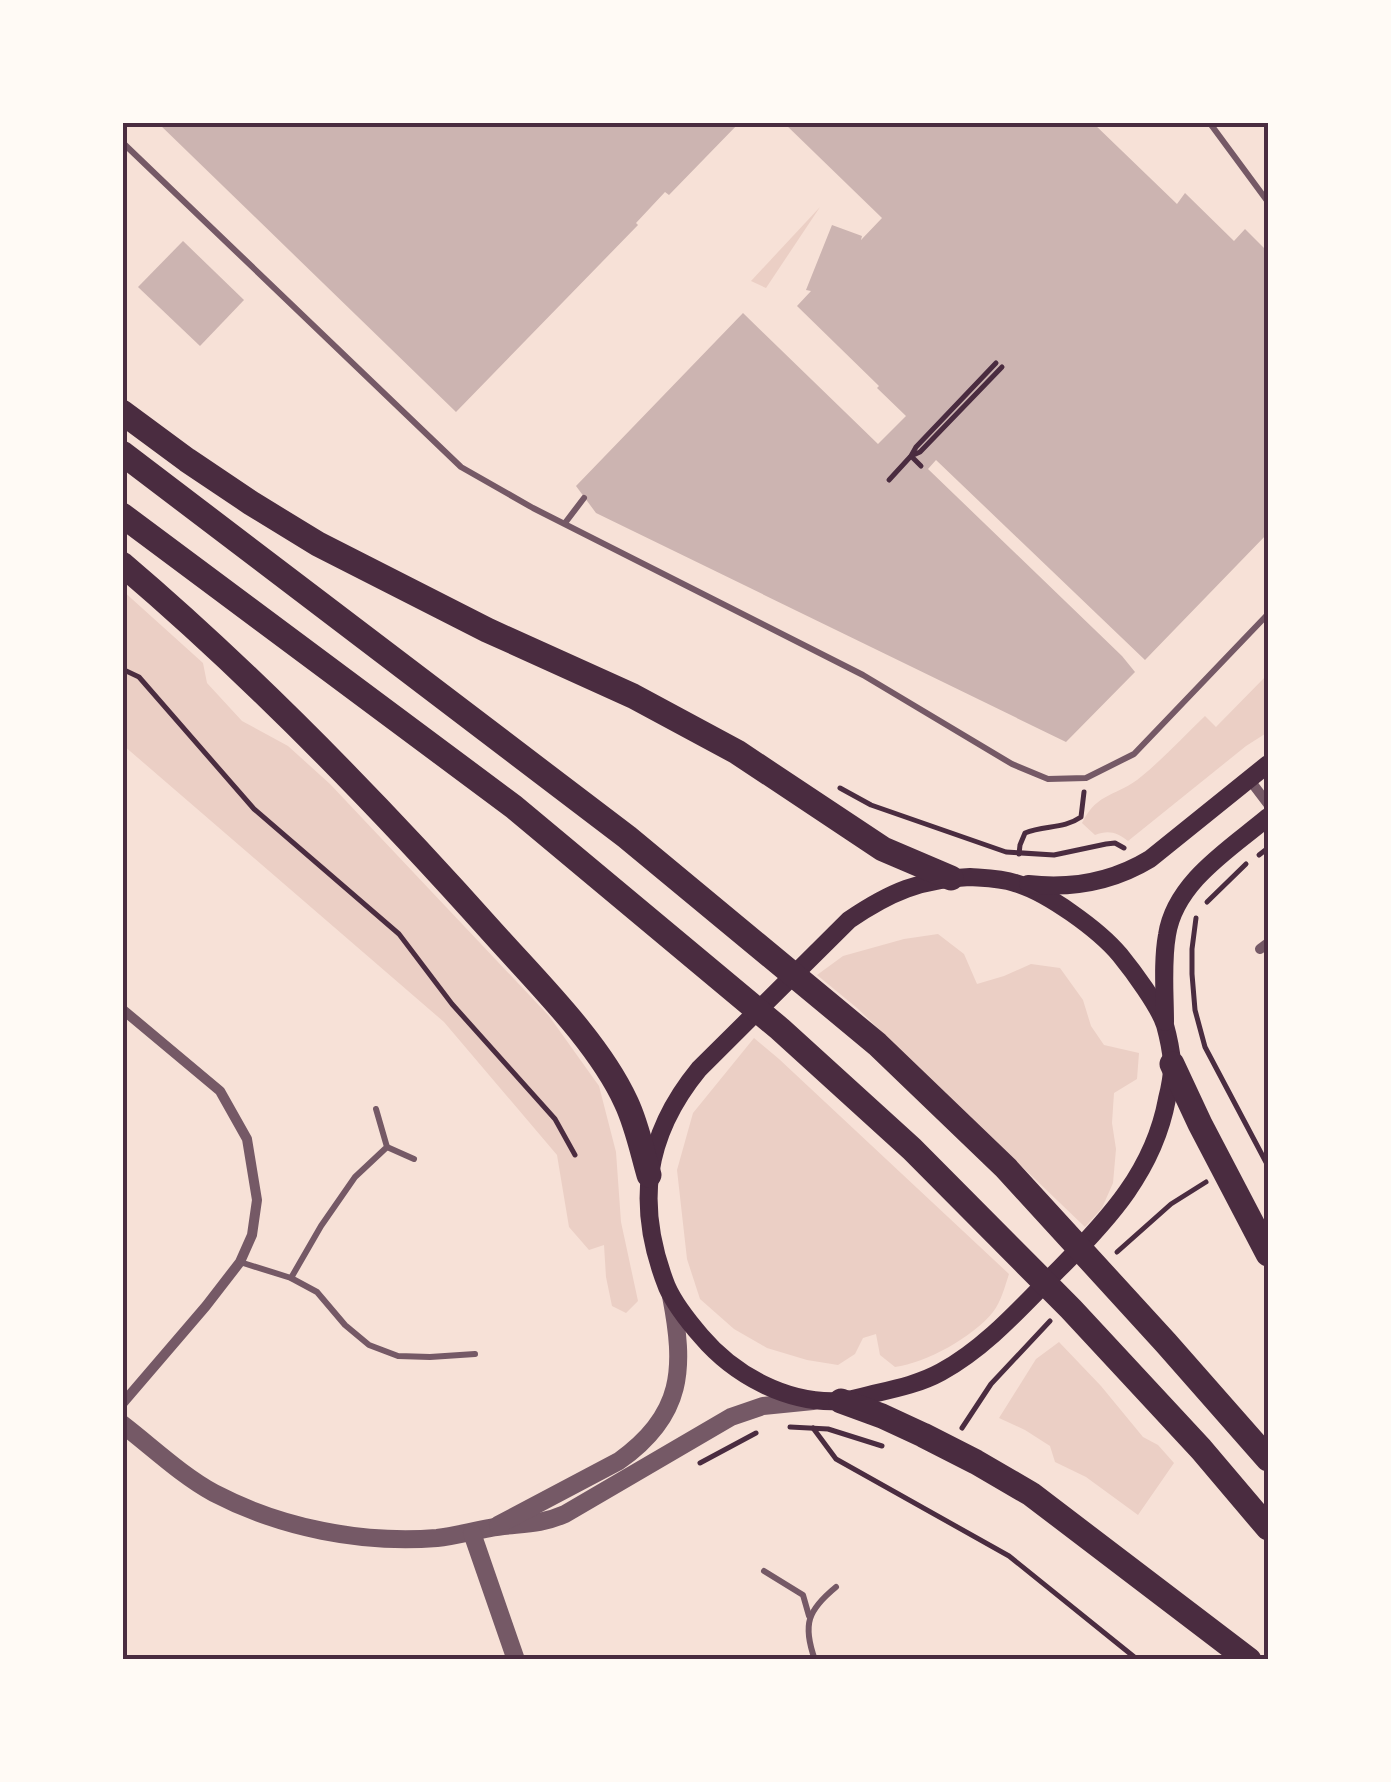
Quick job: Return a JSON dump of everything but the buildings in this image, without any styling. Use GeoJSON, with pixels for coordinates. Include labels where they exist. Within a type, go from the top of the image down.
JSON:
{"type":"FeatureCollection","features":[{"type":"Feature","properties":{"kind":"highway"},"geometry":{"type":"LineString","coordinates":[[122,412],[203,471],[318,544],[487,630],[633,696],[737,752],[883,849],[951,878]]}},
{"type":"Feature","properties":{"kind":"highway"},"geometry":{"type":"LineString","coordinates":[[122,453],[611,826],[877,1044],[1006,1168],[1268,1459]]}},
{"type":"Feature","properties":{"kind":"highway"},"geometry":{"type":"LineString","coordinates":[[122,515],[514,807],[780,1029],[912,1149],[1033,1270],[1201,1449],[1268,1528]]}},
{"type":"Feature","properties":{"kind":"highway"},"geometry":{"type":"LineString","coordinates":[[122,564],[284,712],[390,820],[534,979],[608,1071],[626,1102],[650,1174]]}},
{"type":"Feature","properties":{"kind":"highway"},"geometry":{"type":"LineString","coordinates":[[1172,1064],[1268,1254]]}},
{"type":"Feature","properties":{"kind":"highway"},"geometry":{"type":"LineString","coordinates":[[830,1400],[882,1416],[923,1435],[1032,1494],[1249,1660]]}},
{"type":"Feature","properties":{"kind":"main road"},"geometry":{"type":"LineString","coordinates":[[1268,764],[1142,864],[1115,876],[1083,884],[1041,886],[951,878],[898,890],[874,902],[826,940],[699,1068],[678,1095],[660,1132],[648,1194],[651,1239],[671,1296],[714,1352],[756,1381],[787,1394],[830,1400],[911,1385],[968,1355],[996,1332],[1099,1228],[1128,1192],[1151,1152],[1165,1110],[1172,1064],[1164,1023],[1167,933],[1178,900],[1203,872],[1268,818]]}},
{"type":"Feature","properties":{"kind":"main road"},"geometry":{"type":"LineString","coordinates":[[1016,883],[1061,906],[1099,934],[1124,961],[1164,1023]]}},
{"type":"Feature","properties":{"kind":"street"},"geometry":{"type":"LineString","coordinates":[[1249,779],[1268,804]]}},
{"type":"Feature","properties":{"kind":"street"},"geometry":{"type":"LineString","coordinates":[[122,1009],[220,1092],[246,1139],[257,1200],[252,1235],[240,1262],[122,1404]]}},
{"type":"Feature","properties":{"kind":"street"},"geometry":{"type":"LineString","coordinates":[[493,1527],[620,1461],[652,1433],[677,1383],[678,1334],[671,1296]]}},
{"type":"Feature","properties":{"kind":"street"},"geometry":{"type":"LineString","coordinates":[[122,1424],[213,1492],[254,1510],[339,1534],[438,1538],[493,1527],[542,1523],[565,1514],[747,1410],[830,1400]]}},
{"type":"Feature","properties":{"kind":"street"},"geometry":{"type":"LineString","coordinates":[[472,1532],[516,1660]]}},
{"type":"Feature","properties":{"kind":"lane"},"geometry":{"type":"LineString","coordinates":[[1209,122],[1268,202]]}},
{"type":"Feature","properties":{"kind":"lane"},"geometry":{"type":"LineString","coordinates":[[122,142],[461,467],[533,508],[863,675],[1012,764],[1048,780],[1086,778],[1134,754],[1268,614]]}},
{"type":"Feature","properties":{"kind":"lane"},"geometry":{"type":"LineString","coordinates":[[564,523],[584,498]]}},
{"type":"Feature","properties":{"kind":"lane"},"geometry":{"type":"LineString","coordinates":[[376,1109],[387,1147],[414,1159]]}},
{"type":"Feature","properties":{"kind":"lane"},"geometry":{"type":"LineString","coordinates":[[291,1278],[320,1226],[355,1176],[387,1147]]}},
{"type":"Feature","properties":{"kind":"lane"},"geometry":{"type":"LineString","coordinates":[[240,1262],[291,1278],[317,1292],[345,1325],[369,1345],[398,1356],[474,1354]]}},
{"type":"Feature","properties":{"kind":"lane"},"geometry":{"type":"LineString","coordinates":[[764,1571],[803,1596],[815,1660]]}},
{"type":"Feature","properties":{"kind":"lane"},"geometry":{"type":"LineString","coordinates":[[809,1618],[818,1603],[836,1587]]}},
{"type":"Feature","properties":{"kind":"path"},"geometry":{"type":"LineString","coordinates":[[889,480],[916,447],[999,365]]}},
{"type":"Feature","properties":{"kind":"path"},"geometry":{"type":"LineString","coordinates":[[912,456],[921,466]]}},
{"type":"Feature","properties":{"kind":"path"},"geometry":{"type":"LineString","coordinates":[[122,669],[139,677],[254,810],[399,934],[452,1004],[555,1120],[575,1156]]}},
{"type":"Feature","properties":{"kind":"path"},"geometry":{"type":"LineString","coordinates":[[1019,854],[1026,833],[1071,824],[1081,817],[1086,778]]}},
{"type":"Feature","properties":{"kind":"path"},"geometry":{"type":"LineString","coordinates":[[926,823],[1019,854],[1054,855],[1116,843],[1142,864]]}},
{"type":"Feature","properties":{"kind":"path"},"geometry":{"type":"LineString","coordinates":[[1208,902],[1268,848]]}},
{"type":"Feature","properties":{"kind":"path"},"geometry":{"type":"LineString","coordinates":[[1178,900],[1196,922],[1192,974],[1205,1047],[1268,1166]]}},
{"type":"Feature","properties":{"kind":"path"},"geometry":{"type":"LineString","coordinates":[[1251,1158],[1262,1152]]}},
{"type":"Feature","properties":{"kind":"path"},"geometry":{"type":"LineString","coordinates":[[688,1470],[770,1425]]}},
{"type":"Feature","properties":{"kind":"path"},"geometry":{"type":"LineString","coordinates":[[784,1426],[828,1430],[887,1447]]}},
{"type":"Feature","properties":{"kind":"path"},"geometry":{"type":"LineString","coordinates":[[813,1428],[836,1460],[1008,1556],[1138,1660]]}},
{"type":"Feature","properties":{"kind":"shaded area"},"geometry":{"type":"Polygon","coordinates":[[[820,207],[766,288],[751,281],[820,207]]]}},
{"type":"Feature","properties":{"kind":"shaded area"},"geometry":{"type":"Polygon","coordinates":[[[122,590],[203,663],[207,683],[242,721],[288,746],[330,784],[549,1016],[599,1086],[616,1152],[621,1222],[638,1301],[626,1313],[612,1306],[604,1245],[589,1250],[569,1227],[557,1155],[444,1022],[123,745],[122,590]]]}},
{"type":"Feature","properties":{"kind":"shaded area"},"geometry":{"type":"Polygon","coordinates":[[[1268,674],[1268,732],[1128,841],[1112,833],[1095,835],[1082,823],[1095,805],[1142,776],[1205,716],[1216,727],[1268,674]]]}},
{"type":"Feature","properties":{"kind":"shaded area"},"geometry":{"type":"Polygon","coordinates":[[[938,934],[964,954],[977,984],[1031,964],[1060,968],[1083,1000],[1091,1026],[1104,1045],[1139,1053],[1137,1079],[1114,1093],[1113,1183],[1102,1208],[1085,1227],[857,1008],[817,975],[843,956],[938,934]]]}},
{"type":"Feature","properties":{"kind":"shaded area"},"geometry":{"type":"Polygon","coordinates":[[[754,1038],[1009,1274],[996,1308],[974,1331],[934,1354],[895,1367],[880,1355],[876,1334],[863,1338],[855,1354],[838,1365],[767,1348],[734,1329],[700,1299],[687,1259],[677,1170],[693,1113],[754,1038]]]}},
{"type":"Feature","properties":{"kind":"shaded area"},"geometry":{"type":"Polygon","coordinates":[[[1059,1342],[1143,1437],[1158,1445],[1174,1463],[1138,1515],[1086,1477],[1055,1462],[1050,1446],[999,1418],[1036,1359],[1059,1342]]]}}]}
